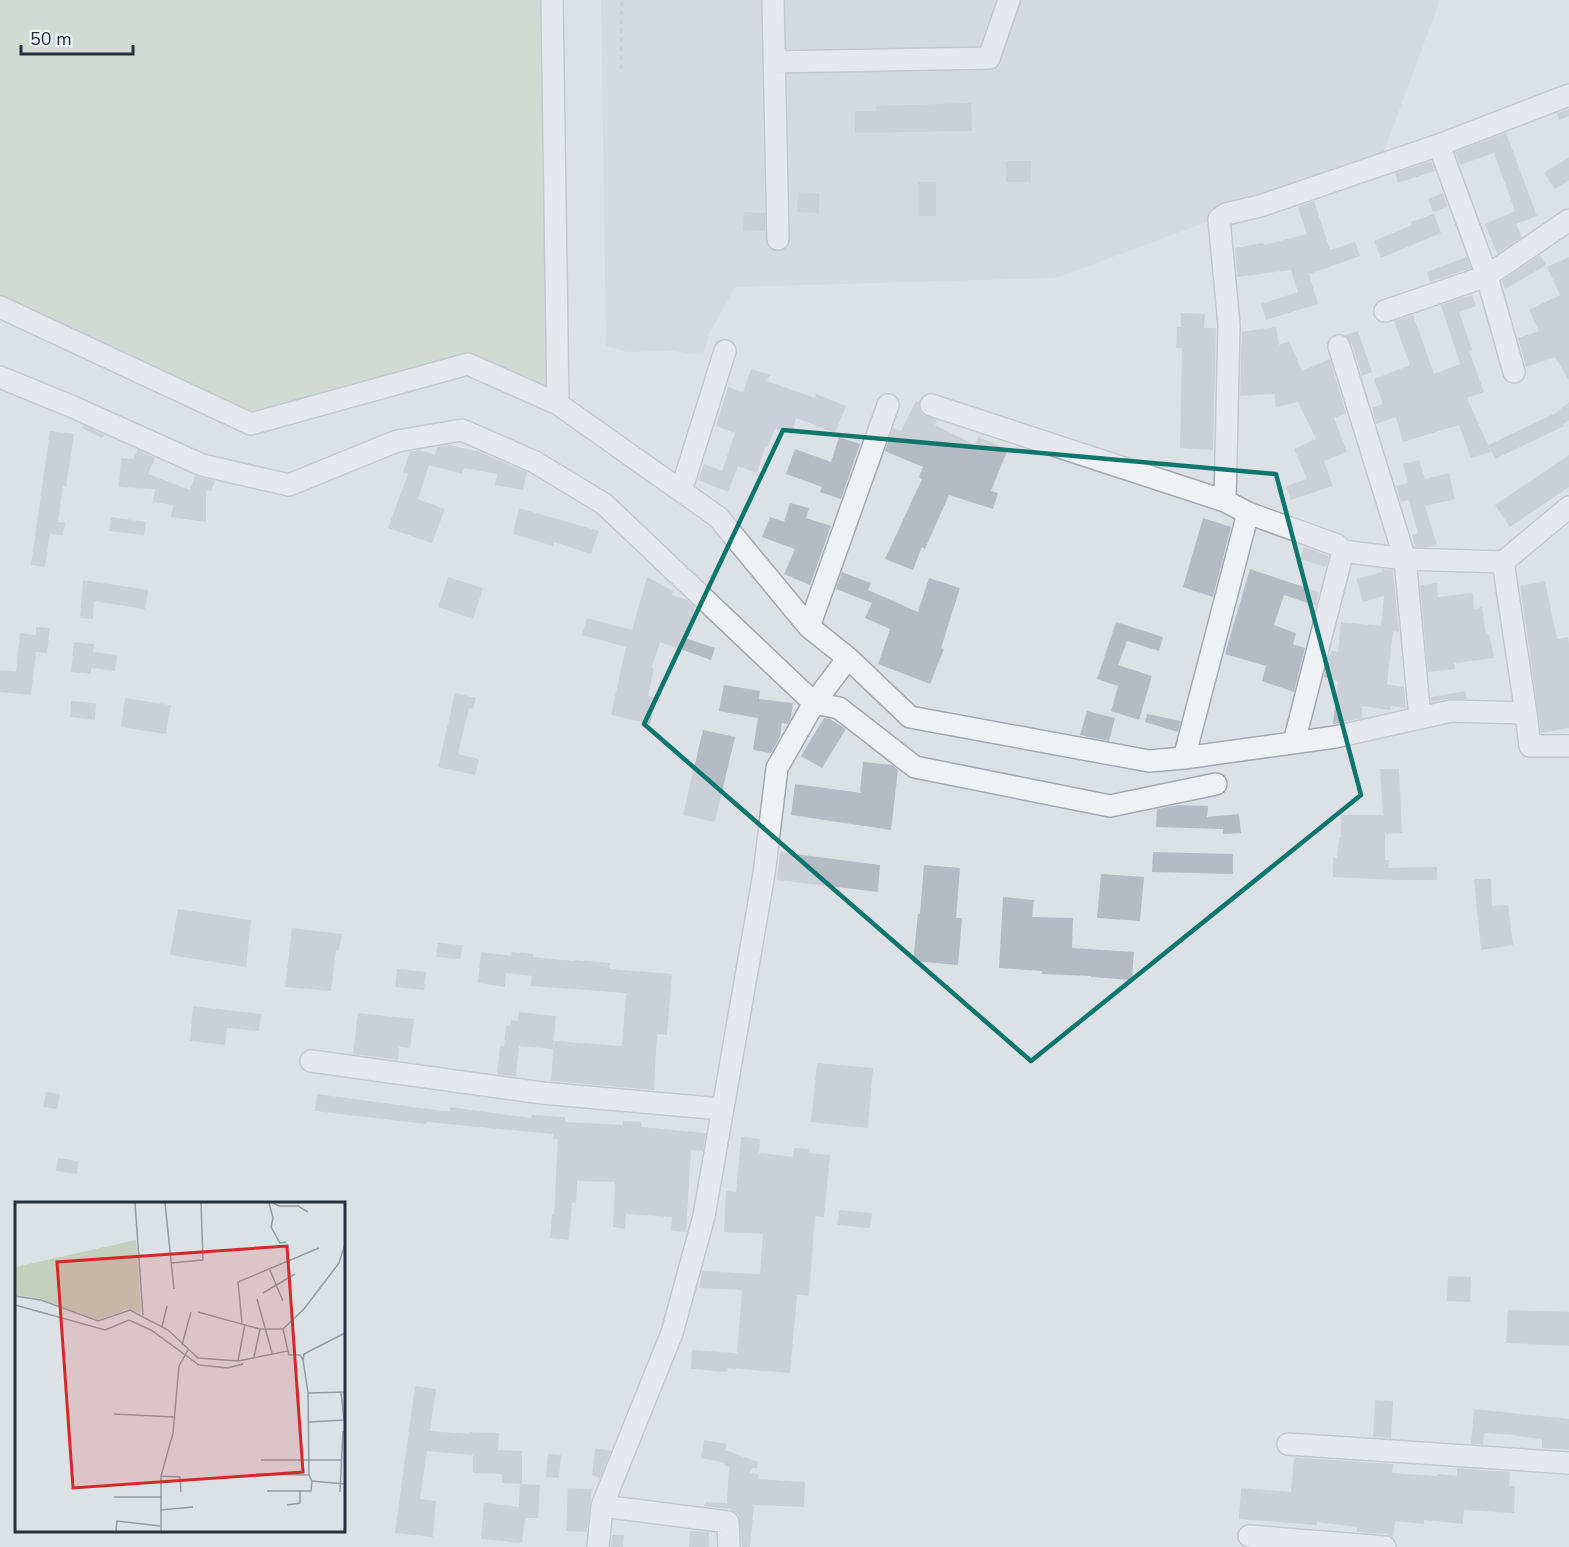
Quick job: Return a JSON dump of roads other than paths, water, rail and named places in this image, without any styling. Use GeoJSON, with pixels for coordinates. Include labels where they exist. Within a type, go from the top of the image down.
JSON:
{"type":"FeatureCollection","features":[{"type":"Feature","properties":{"kind":"street"},"geometry":{"type":"LineString","coordinates":[[552,0],[558,404]]}},
{"type":"Feature","properties":{"kind":"street"},"geometry":{"type":"LineString","coordinates":[[773,0],[778,239]]}},
{"type":"Feature","properties":{"kind":"street"},"geometry":{"type":"LineString","coordinates":[[775,62],[989,58],[1009,0]]}},
{"type":"Feature","properties":{"kind":"street"},"geometry":{"type":"LineString","coordinates":[[1225,501],[1229,325],[1219,219],[1226,214],[1260,206],[1439,145],[1569,95]]}},
{"type":"Feature","properties":{"kind":"street"},"geometry":{"type":"LineString","coordinates":[[1439,145],[1487,276],[1514,372]]}},
{"type":"Feature","properties":{"kind":"street"},"geometry":{"type":"LineString","coordinates":[[1384,311],[1487,276],[1569,220]]}},
{"type":"Feature","properties":{"kind":"street"},"geometry":{"type":"LineString","coordinates":[[0,307],[251,424],[468,364],[558,404],[718,517],[809,627],[848,658],[910,717],[1149,761],[1335,737],[1451,711],[1526,712]]}},
{"type":"Feature","properties":{"kind":"street"},"geometry":{"type":"LineString","coordinates":[[1339,346],[1405,560],[1420,718]]}},
{"type":"Feature","properties":{"kind":"street"},"geometry":{"type":"LineString","coordinates":[[681,491],[725,351]]}},
{"type":"Feature","properties":{"kind":"street"},"geometry":{"type":"LineString","coordinates":[[0,377],[202,465],[289,485],[397,441],[462,430],[535,462],[604,504],[814,703],[838,708],[915,767],[1110,806],[1216,784]]}},
{"type":"Feature","properties":{"kind":"street"},"geometry":{"type":"LineString","coordinates":[[809,627],[888,405]]}},
{"type":"Feature","properties":{"kind":"street"},"geometry":{"type":"LineString","coordinates":[[930,405],[1225,501],[1248,513],[1337,545],[1343,551],[1405,560],[1503,562],[1569,507]]}},
{"type":"Feature","properties":{"kind":"street"},"geometry":{"type":"LineString","coordinates":[[1184,758],[1248,513]]}},
{"type":"Feature","properties":{"kind":"street"},"geometry":{"type":"LineString","coordinates":[[1294,742],[1343,551]]}},
{"type":"Feature","properties":{"kind":"street"},"geometry":{"type":"LineString","coordinates":[[1503,562],[1530,746],[1569,746]]}},
{"type":"Feature","properties":{"kind":"street"},"geometry":{"type":"LineString","coordinates":[[598,1547],[602,1506],[672,1333],[704,1216],[764,874],[777,768],[814,703],[848,658]]}},
{"type":"Feature","properties":{"kind":"street"},"geometry":{"type":"LineString","coordinates":[[311,1061],[542,1092],[721,1109]]}},
{"type":"Feature","properties":{"kind":"street"},"geometry":{"type":"LineString","coordinates":[[1288,1444],[1569,1463]]}},
{"type":"Feature","properties":{"kind":"street"},"geometry":{"type":"LineString","coordinates":[[602,1506],[728,1522],[729,1547]]}},
{"type":"Feature","properties":{"kind":"street"},"geometry":{"type":"LineString","coordinates":[[1249,1536],[1385,1547]]}}]}
